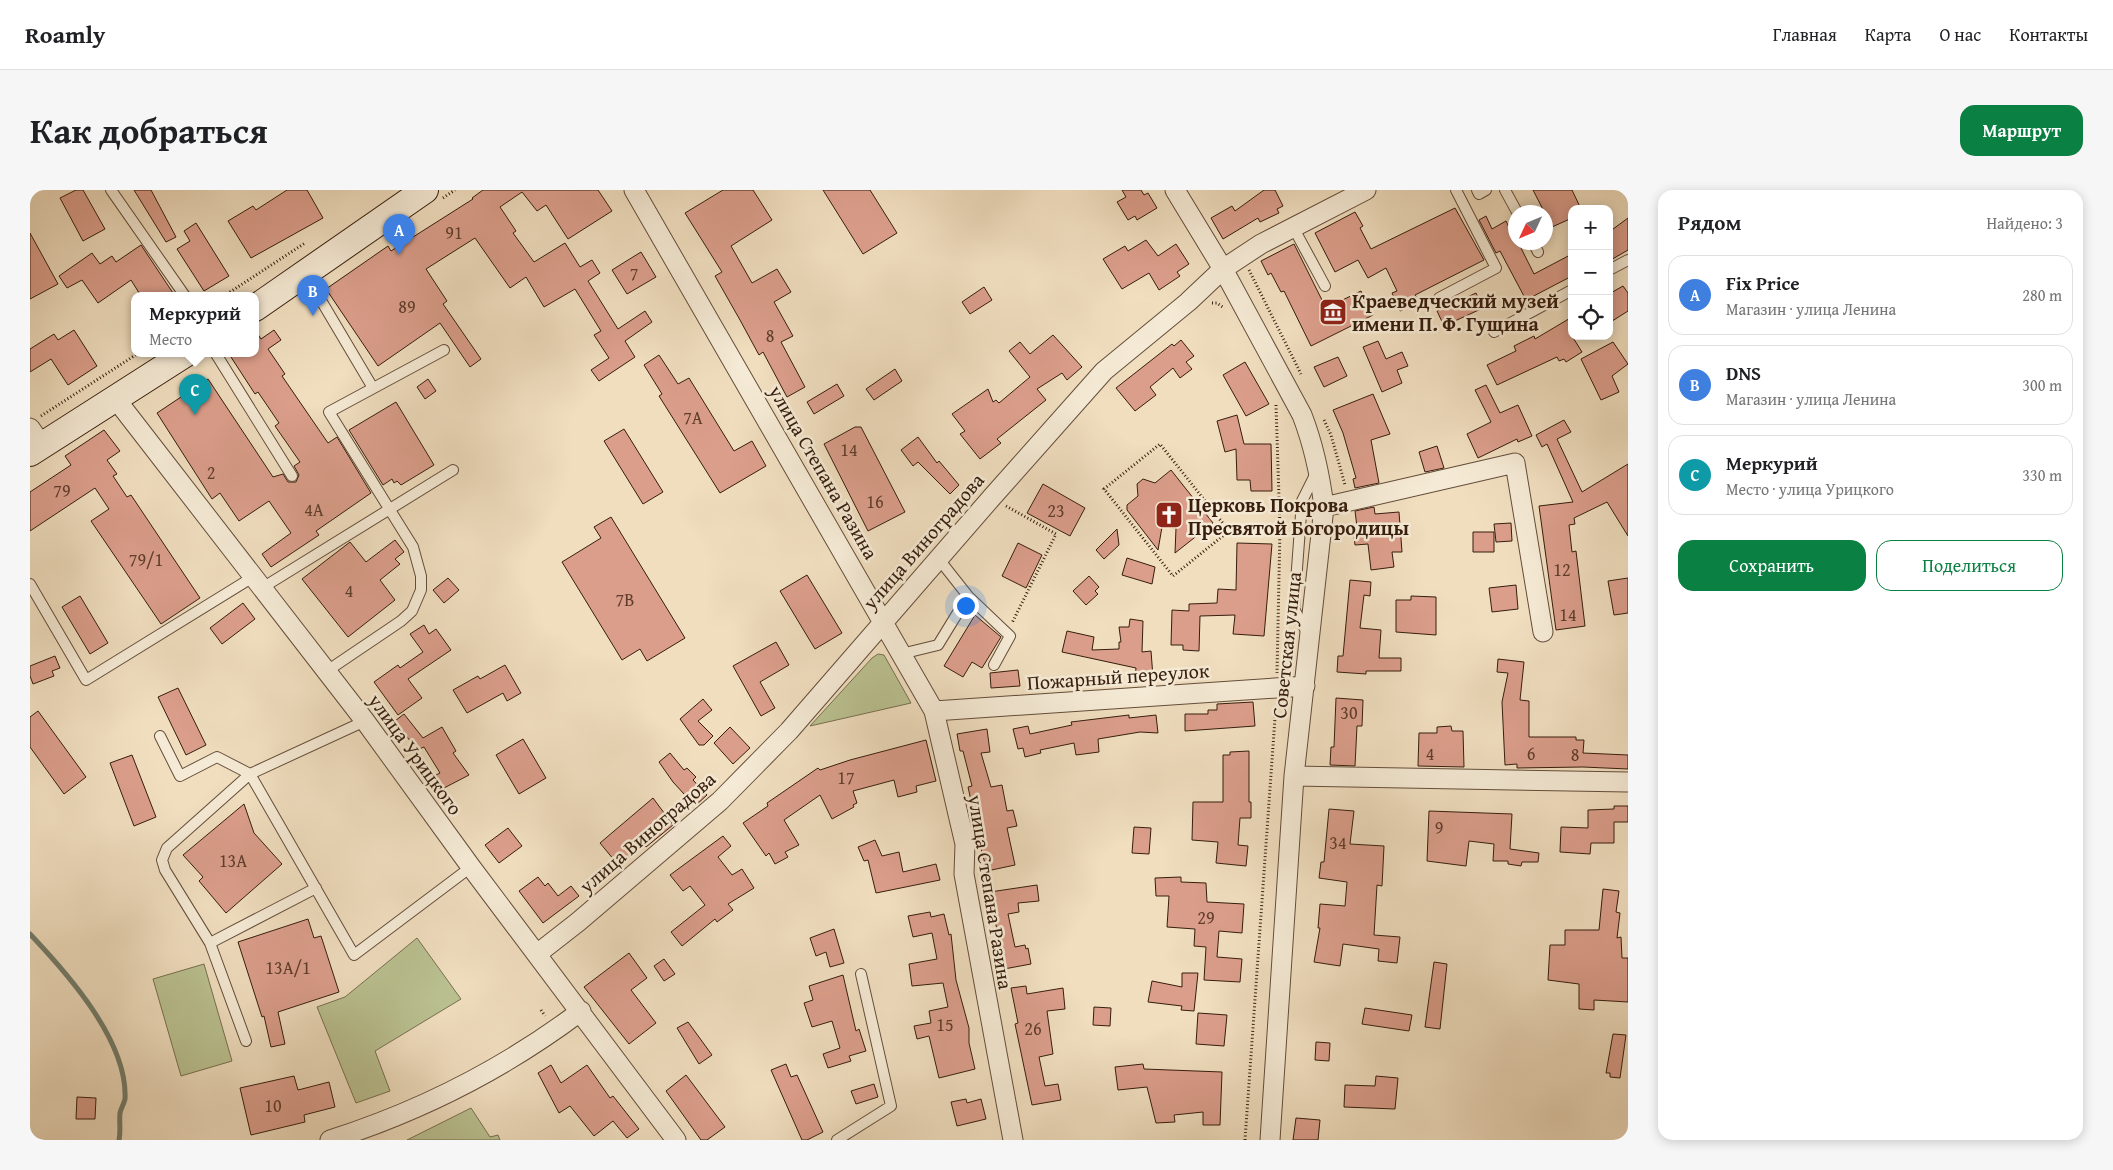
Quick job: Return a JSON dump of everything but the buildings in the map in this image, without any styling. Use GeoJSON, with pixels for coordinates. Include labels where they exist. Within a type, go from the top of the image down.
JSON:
{"type":"FeatureCollection","features":[{"type":"Feature","properties":{"kind":"main road"},"geometry":{"type":"LineString","coordinates":[[259,305],[306,275],[425,190]]}},
{"type":"Feature","properties":{"kind":"main road"},"geometry":{"type":"LineString","coordinates":[[35,436],[115,398],[180,357]]}},
{"type":"Feature","properties":{"kind":"street","name":"улица Степана Разина"},"geometry":{"type":"LineString","coordinates":[[634,190],[934,711],[965,844],[964,874],[1013,1140]]}},
{"type":"Feature","properties":{"kind":"street","name":"Советская улица"},"geometry":{"type":"LineString","coordinates":[[1175,190],[1223,269],[1302,416],[1319,468],[1324,507],[1294,776],[1270,1140]]}},
{"type":"Feature","properties":{"kind":"street","name":"улица Виноградова"},"geometry":{"type":"LineString","coordinates":[[537,954],[578,922],[720,801],[789,731],[938,558],[1104,371],[1188,302],[1223,269],[1261,244],[1366,190]]}},
{"type":"Feature","properties":{"kind":"street","name":"улица Урицкого"},"geometry":{"type":"LineString","coordinates":[[115,398],[365,721],[471,867],[676,1140]]}},
{"type":"Feature","properties":{"kind":"street"},"geometry":{"type":"LineString","coordinates":[[1324,507],[1515,463],[1544,632]]}},
{"type":"Feature","properties":{"kind":"street","name":"Пожарный переулок"},"geometry":{"type":"LineString","coordinates":[[934,711],[1305,686]]}},
{"type":"Feature","properties":{"kind":"street"},"geometry":{"type":"LineString","coordinates":[[1294,776],[1628,782]]}},
{"type":"Feature","properties":{"kind":"street"},"geometry":{"type":"LineString","coordinates":[[330,1140],[424,1105],[472,1081],[517,1057],[581,1011]]}},
{"type":"Feature","properties":{"kind":"lane"},"geometry":{"type":"LineString","coordinates":[[111,190],[182,292]]}},
{"type":"Feature","properties":{"kind":"lane"},"geometry":{"type":"LineString","coordinates":[[1439,298],[1496,268],[1456,190]]}},
{"type":"Feature","properties":{"kind":"lane"},"geometry":{"type":"LineString","coordinates":[[1477,190],[1479,194],[1486,190]]}},
{"type":"Feature","properties":{"kind":"lane"},"geometry":{"type":"LineString","coordinates":[[1506,190],[1514,205]]}},
{"type":"Feature","properties":{"kind":"lane"},"geometry":{"type":"LineString","coordinates":[[1293,227],[1325,286]]}},
{"type":"Feature","properties":{"kind":"lane"},"geometry":{"type":"LineString","coordinates":[[1613,268],[1628,260]]}},
{"type":"Feature","properties":{"kind":"lane"},"geometry":{"type":"LineString","coordinates":[[306,275],[373,388]]}},
{"type":"Feature","properties":{"kind":"lane"},"geometry":{"type":"LineString","coordinates":[[1494,332],[1568,292]]}},
{"type":"Feature","properties":{"kind":"lane"},"geometry":{"type":"LineString","coordinates":[[327,671],[401,621],[412,610],[419,600],[421,576],[413,547],[329,412],[444,350]]}},
{"type":"Feature","properties":{"kind":"lane"},"geometry":{"type":"LineString","coordinates":[[218,357],[292,476]]}},
{"type":"Feature","properties":{"kind":"lane"},"geometry":{"type":"LineString","coordinates":[[1310,638],[1294,609],[1302,501],[1319,468]]}},
{"type":"Feature","properties":{"kind":"lane"},"geometry":{"type":"LineString","coordinates":[[30,584],[86,680],[390,508],[453,470]]}},
{"type":"Feature","properties":{"kind":"lane"},"geometry":{"type":"LineString","coordinates":[[938,558],[968,596],[1010,636],[994,665]]}},
{"type":"Feature","properties":{"kind":"lane"},"geometry":{"type":"LineString","coordinates":[[901,654],[938,644],[968,596]]}},
{"type":"Feature","properties":{"kind":"lane"},"geometry":{"type":"LineString","coordinates":[[246,1041],[210,943],[165,870],[162,860],[168,848],[250,774],[365,721]]}},
{"type":"Feature","properties":{"kind":"lane"},"geometry":{"type":"LineString","coordinates":[[160,736],[180,776],[217,757],[250,774],[354,955],[471,867]]}},
{"type":"Feature","properties":{"kind":"lane"},"geometry":{"type":"LineString","coordinates":[[210,943],[316,888]]}},
{"type":"Feature","properties":{"kind":"lane"},"geometry":{"type":"LineString","coordinates":[[837,1140],[891,1106],[861,974]]}},
{"type":"Feature","properties":{"kind":"path"},"geometry":{"type":"LineString","coordinates":[[230,292],[305,243]]}},
{"type":"Feature","properties":{"kind":"path"},"geometry":{"type":"LineString","coordinates":[[35,436],[133,357]]}},
{"type":"Feature","properties":{"kind":"path"},"geometry":{"type":"LineString","coordinates":[[1245,1140],[1277,687],[1280,529],[1276,402]]}},
{"type":"Feature","properties":{"kind":"path"},"geometry":{"type":"LineString","coordinates":[[1229,531],[1160,444],[1104,489],[1173,576],[1229,531],[1280,529]]}},
{"type":"Feature","properties":{"kind":"path"},"geometry":{"type":"LineString","coordinates":[[1001,503],[1056,534],[1009,629]]}},
{"type":"Feature","properties":{"kind":"green space"},"geometry":{"type":"Polygon","coordinates":[[[878,654],[884,655],[911,703],[810,726],[872,658],[878,654]]]}},
{"type":"Feature","properties":{"kind":"green space"},"geometry":{"type":"Polygon","coordinates":[[[417,938],[461,999],[375,1051],[390,1091],[356,1103],[317,1007],[345,997],[417,938]]]}},
{"type":"Feature","properties":{"kind":"green space"},"geometry":{"type":"Polygon","coordinates":[[[204,964],[232,1061],[181,1076],[153,979],[204,964]]]}},
{"type":"Feature","properties":{"kind":"green space"},"geometry":{"type":"Polygon","coordinates":[[[471,1108],[490,1137],[498,1135],[500,1140],[407,1140],[471,1108]]]}},
{"type":"Feature","properties":{"kind":"waterway"},"geometry":{"type":"LineString","coordinates":[[30,934],[77,988],[106,1032],[117,1054],[123,1077],[125,1099],[120,1113],[119,1140]]}},
{"type":"Feature","properties":{"kind":"place","name":"Fix Price"},"geometry":{"type":"Point","coordinates":[399,255]}},
{"type":"Feature","properties":{"kind":"place","name":"Краеведческий музей имени П. Ф. Гущина"},"geometry":{"type":"Point","coordinates":[1333,312]}},
{"type":"Feature","properties":{"kind":"place","name":"DNS"},"geometry":{"type":"Point","coordinates":[313,316]}},
{"type":"Feature","properties":{"kind":"place","name":"Меркурий"},"geometry":{"type":"Point","coordinates":[195,415]}},
{"type":"Feature","properties":{"kind":"place","name":"Церковь Покрова Пресвятой Богородицы"},"geometry":{"type":"Point","coordinates":[1169,515]}}]}
